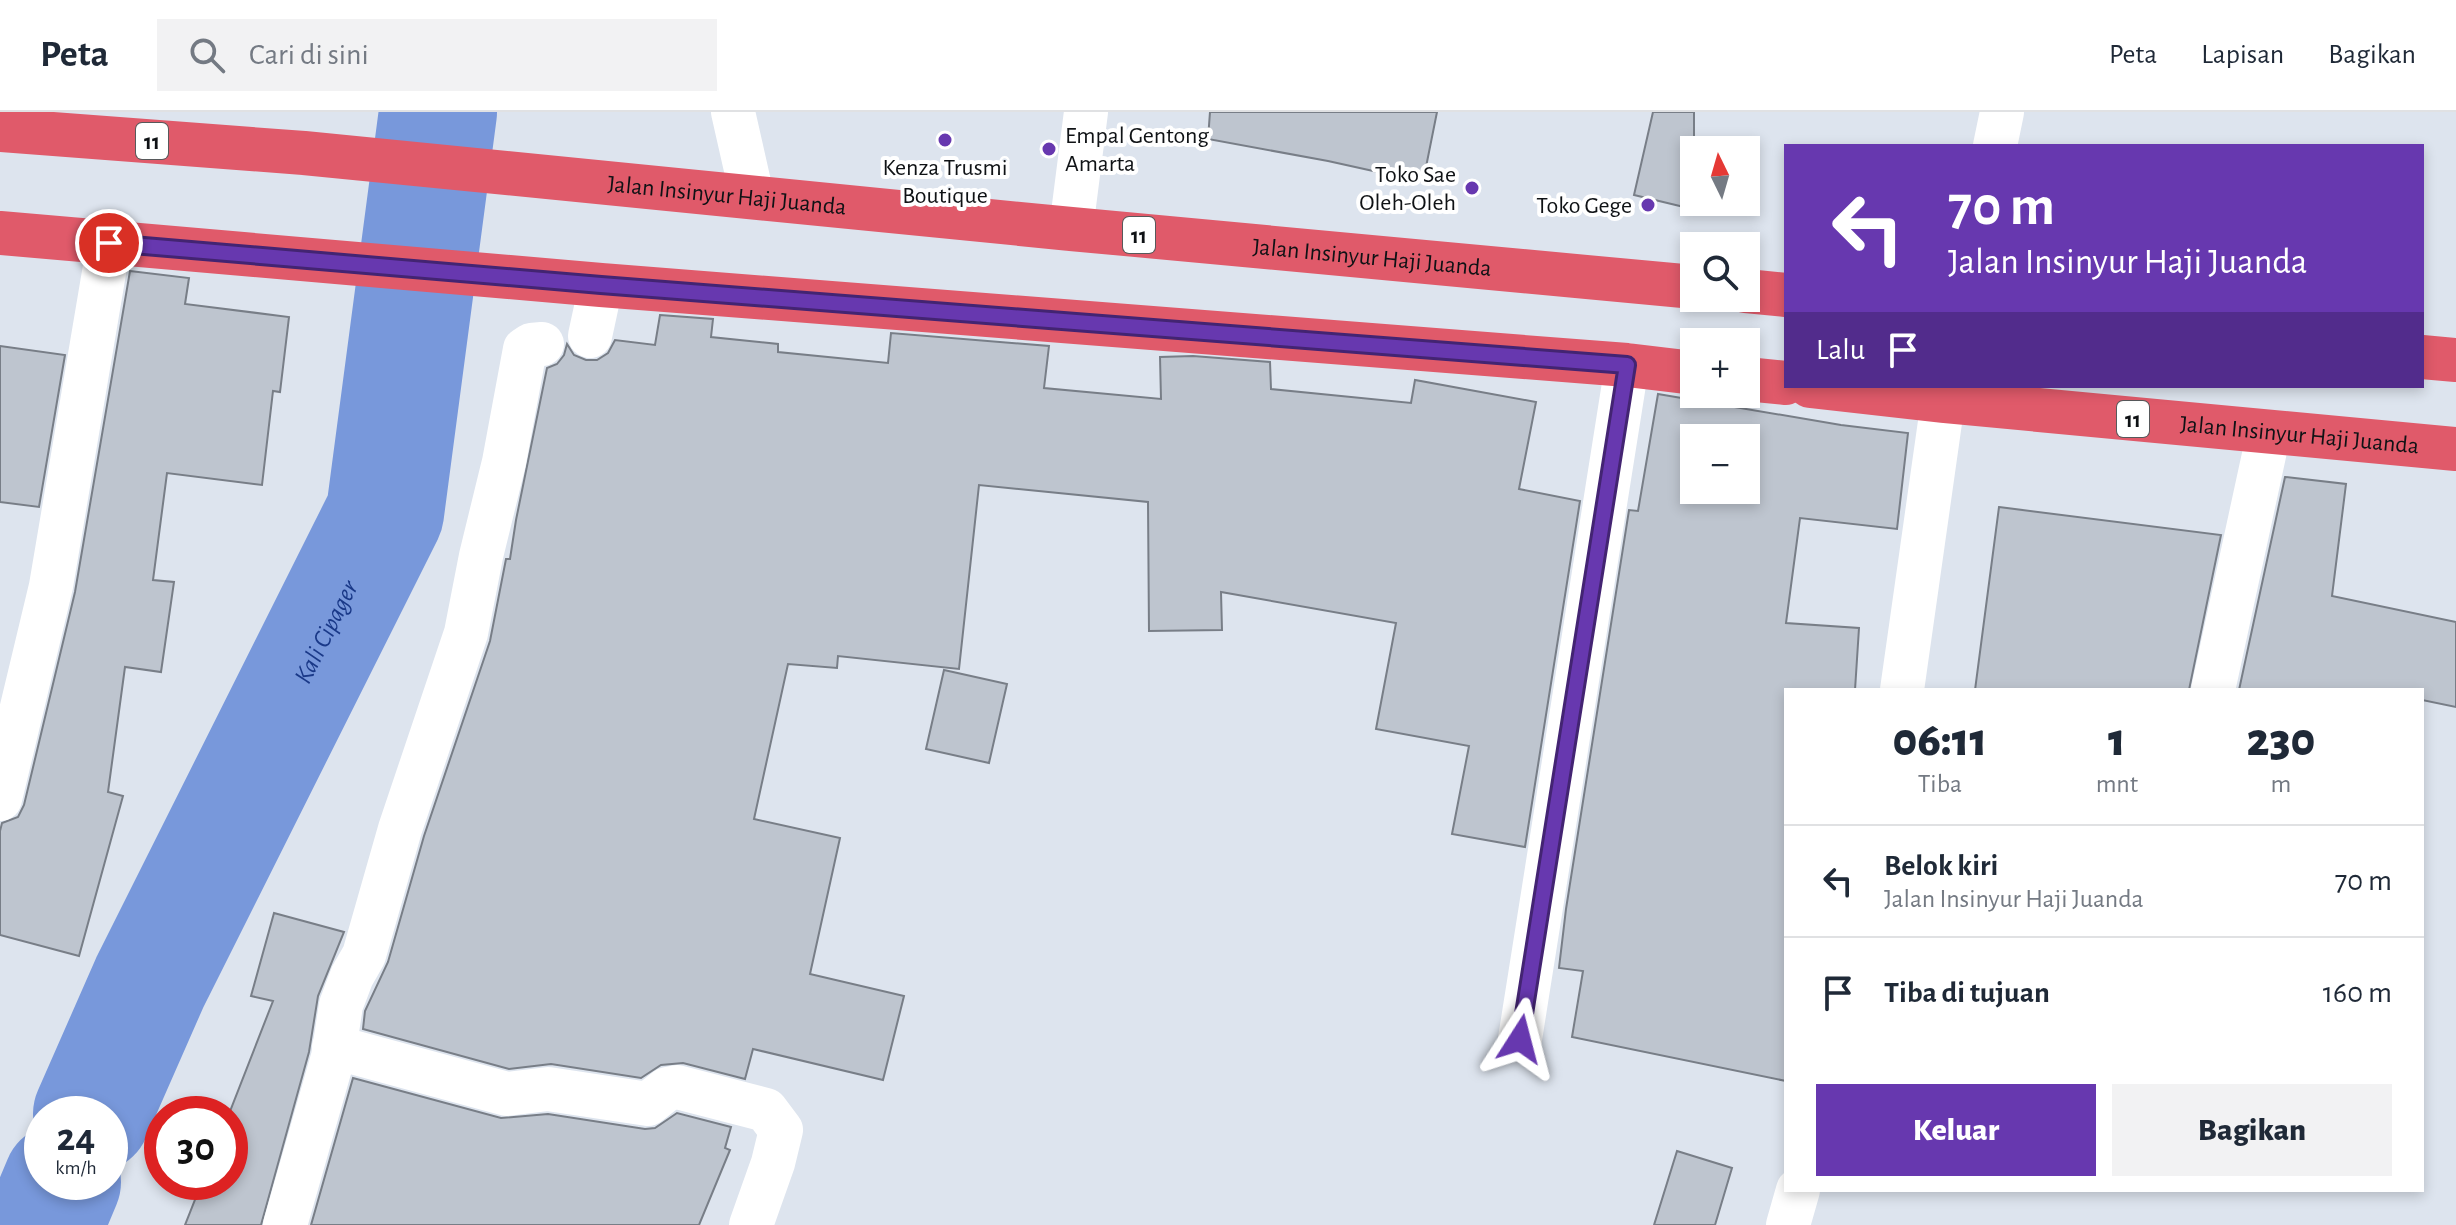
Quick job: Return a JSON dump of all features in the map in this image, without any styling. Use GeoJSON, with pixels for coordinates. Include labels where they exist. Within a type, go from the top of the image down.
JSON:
{"type":"FeatureCollection","features":[{"type":"Feature","properties":{"kind":"highway","name":"Jalan Insinyur Haji Juanda"},"geometry":{"type":"LineString","coordinates":[[0,130],[304,153],[1680,286]]}},
{"type":"Feature","properties":{"kind":"highway"},"geometry":{"type":"LineString","coordinates":[[0,233],[601,285],[1680,371]]}},
{"type":"Feature","properties":{"kind":"highway"},"geometry":{"type":"LineString","coordinates":[[1760,292],[1784,295]]}},
{"type":"Feature","properties":{"kind":"highway"},"geometry":{"type":"LineString","coordinates":[[2424,357],[2456,360]]}},
{"type":"Feature","properties":{"kind":"highway"},"geometry":{"type":"LineString","coordinates":[[1760,380],[1784,383]]}},
{"type":"Feature","properties":{"kind":"highway","name":"Jalan Insinyur Haji Juanda"},"geometry":{"type":"LineString","coordinates":[[1828,388],[2456,449]]}},
{"type":"Feature","properties":{"kind":"street"},"geometry":{"type":"LineString","coordinates":[[733,112],[752,196]]}},
{"type":"Feature","properties":{"kind":"street"},"geometry":{"type":"LineString","coordinates":[[1071,229],[1086,112]]}},
{"type":"Feature","properties":{"kind":"street"},"geometry":{"type":"LineString","coordinates":[[1995,144],[2002,112]]}},
{"type":"Feature","properties":{"kind":"street"},"geometry":{"type":"LineString","coordinates":[[0,799],[51,586],[109,243]]}},
{"type":"Feature","properties":{"kind":"street"},"geometry":{"type":"LineString","coordinates":[[590,336],[601,285]]}},
{"type":"Feature","properties":{"kind":"street"},"geometry":{"type":"LineString","coordinates":[[285,1225],[334,1047],[341,1005],[364,955],[412,789],[466,633],[504,462],[525,349],[542,344]]}},
{"type":"Feature","properties":{"kind":"street"},"geometry":{"type":"LineString","coordinates":[[1520,1039],[1627,365]]}},
{"type":"Feature","properties":{"kind":"street"},"geometry":{"type":"LineString","coordinates":[[1902,688],[1943,401]]}},
{"type":"Feature","properties":{"kind":"street"},"geometry":{"type":"LineString","coordinates":[[2213,688],[2269,432]]}},
{"type":"Feature","properties":{"kind":"street"},"geometry":{"type":"LineString","coordinates":[[334,1047],[507,1094],[548,1089],[648,1104],[667,1089],[677,1087],[766,1110],[781,1130],[751,1225]]}},
{"type":"Feature","properties":{"kind":"street"},"geometry":{"type":"LineString","coordinates":[[1788,1225],[1797,1192]]}},
{"type":"Feature","properties":{"kind":"building"},"geometry":{"type":"Polygon","coordinates":[[[1210,112],[1437,112],[1423,182],[1208,139],[1210,112]]]}},
{"type":"Feature","properties":{"kind":"building"},"geometry":{"type":"Polygon","coordinates":[[[1653,112],[1694,112],[1694,136],[1680,136],[1680,206],[1634,195],[1653,112]]]}},
{"type":"Feature","properties":{"kind":"building"},"geometry":{"type":"Polygon","coordinates":[[[130,271],[189,278],[185,304],[289,317],[280,392],[273,391],[262,485],[167,473],[153,580],[174,582],[161,672],[125,667],[108,792],[123,796],[79,956],[0,935],[0,831],[2,823],[18,817],[24,805],[75,592],[130,271]]]}},
{"type":"Feature","properties":{"kind":"building"},"geometry":{"type":"Polygon","coordinates":[[[660,315],[713,319],[711,337],[778,344],[778,352],[888,363],[891,333],[1049,346],[1044,388],[1161,399],[1160,357],[1193,356],[1270,362],[1271,389],[1411,403],[1415,380],[1536,402],[1519,489],[1580,501],[1525,847],[1452,834],[1469,746],[1376,729],[1396,623],[1221,592],[1222,630],[1149,631],[1148,502],[979,485],[959,669],[838,656],[837,668],[788,664],[754,819],[840,838],[810,974],[904,996],[883,1080],[753,1049],[745,1079],[683,1063],[661,1065],[641,1078],[551,1064],[509,1069],[363,1029],[365,1011],[388,962],[424,836],[490,641],[506,559],[510,559],[547,368],[557,364],[567,344],[574,355],[586,360],[597,360],[608,353],[615,340],[655,345],[660,315]]]}},
{"type":"Feature","properties":{"kind":"building"},"geometry":{"type":"Polygon","coordinates":[[[0,346],[65,355],[39,507],[0,502],[0,346]]]}},
{"type":"Feature","properties":{"kind":"building"},"geometry":{"type":"Polygon","coordinates":[[[1658,394],[1680,398],[1680,408],[1741,408],[1908,433],[1897,529],[1800,518],[1786,623],[1859,628],[1855,688],[1784,688],[1784,1081],[1572,1037],[1583,971],[1559,968],[1629,510],[1638,511],[1658,394]]]}},
{"type":"Feature","properties":{"kind":"building"},"geometry":{"type":"Polygon","coordinates":[[[2285,477],[2346,484],[2332,596],[2456,622],[2456,707],[2424,700],[2424,688],[2239,688],[2285,477]]]}},
{"type":"Feature","properties":{"kind":"building"},"geometry":{"type":"Polygon","coordinates":[[[1999,507],[2221,535],[2189,688],[1975,688],[1999,507]]]}},
{"type":"Feature","properties":{"kind":"building"},"geometry":{"type":"Polygon","coordinates":[[[944,670],[1007,684],[989,763],[926,749],[944,670]]]}},
{"type":"Feature","properties":{"kind":"building"},"geometry":{"type":"Polygon","coordinates":[[[274,913],[344,932],[318,996],[309,1052],[261,1225],[185,1225],[195,1200],[248,1200],[248,1096],[236,1096],[273,1001],[251,996],[274,913]]]}},
{"type":"Feature","properties":{"kind":"building"},"geometry":{"type":"Polygon","coordinates":[[[353,1078],[501,1118],[548,1114],[645,1129],[655,1128],[677,1113],[731,1127],[725,1148],[730,1150],[699,1225],[311,1225],[353,1078]]]}},
{"type":"Feature","properties":{"kind":"building"},"geometry":{"type":"Polygon","coordinates":[[[1677,1151],[1732,1168],[1715,1225],[1654,1225],[1677,1151]]]}},
{"type":"Feature","properties":{"kind":"waterway","name":"Kali Cipager"},"geometry":{"type":"LineString","coordinates":[[100,1096],[150,982],[385,513],[438,112]]}},
{"type":"Feature","properties":{"kind":"waterway","name":"Kali Cipager"},"geometry":{"type":"LineString","coordinates":[[44,1225],[54,1200]]}},
{"type":"Feature","properties":{"kind":"place","name":"Kenza Trusmi Boutique"},"geometry":{"type":"Point","coordinates":[945,140]}},
{"type":"Feature","properties":{"kind":"place","name":"Empal Gentong Amarta"},"geometry":{"type":"Point","coordinates":[1049,149]}},
{"type":"Feature","properties":{"kind":"place","name":"Toko Sae Oleh-Oleh"},"geometry":{"type":"Point","coordinates":[1472,188]}},
{"type":"Feature","properties":{"kind":"place","name":"Toko Gege"},"geometry":{"type":"Point","coordinates":[1648,205]}},
{"type":"Feature","properties":{"kind":"route"},"geometry":{"type":"LineString","coordinates":[[109,243],[601,285],[1627,365],[1520,1039]]}}]}
